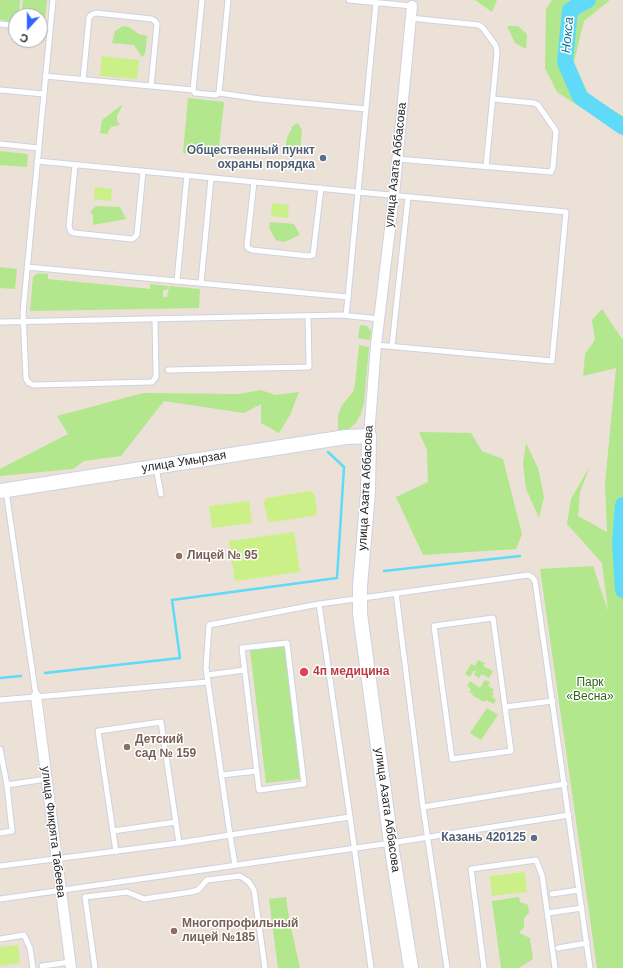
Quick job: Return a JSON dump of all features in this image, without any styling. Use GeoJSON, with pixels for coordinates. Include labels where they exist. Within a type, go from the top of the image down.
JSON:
{"type":"FeatureCollection","features":[{"type":"Feature","properties":{"kind":"street","name":"улица Азата Аббасова"},"geometry":{"type":"LineString","coordinates":[[411,968],[391,843],[359,599],[362,545],[368,492],[369,436],[376,345],[394,195],[412,6]]}},
{"type":"Feature","properties":{"kind":"street","name":"улица Умырзая"},"geometry":{"type":"LineString","coordinates":[[3,490],[346,437],[369,436]]}},
{"type":"Feature","properties":{"kind":"street","name":"улица Фикрята Табеева"},"geometry":{"type":"LineString","coordinates":[[36,696],[70,965]]}},
{"type":"Feature","properties":{"kind":"lane"},"geometry":{"type":"LineString","coordinates":[[53,0],[27,266],[24,320],[26,379],[29,383],[34,385],[152,382],[156,377],[155,319]]}},
{"type":"Feature","properties":{"kind":"lane"},"geometry":{"type":"LineString","coordinates":[[194,90],[202,0]]}},
{"type":"Feature","properties":{"kind":"lane"},"geometry":{"type":"LineString","coordinates":[[219,93],[228,0]]}},
{"type":"Feature","properties":{"kind":"lane"},"geometry":{"type":"LineString","coordinates":[[349,0],[412,6]]}},
{"type":"Feature","properties":{"kind":"lane"},"geometry":{"type":"LineString","coordinates":[[346,316],[376,2]]}},
{"type":"Feature","properties":{"kind":"lane"},"geometry":{"type":"LineString","coordinates":[[84,80],[89,18],[91,15],[96,13],[152,19],[156,21],[151,86]]}},
{"type":"Feature","properties":{"kind":"lane"},"geometry":{"type":"LineString","coordinates":[[410,18],[476,25],[483,28],[497,50],[486,167]]}},
{"type":"Feature","properties":{"kind":"lane"},"geometry":{"type":"LineString","coordinates":[[45,76],[194,90],[197,94],[216,95],[219,93],[366,109]]}},
{"type":"Feature","properties":{"kind":"lane"},"geometry":{"type":"LineString","coordinates":[[0,90],[44,94]]}},
{"type":"Feature","properties":{"kind":"lane"},"geometry":{"type":"LineString","coordinates":[[397,158],[549,173],[552,172],[556,131],[538,105],[534,103],[493,99]]}},
{"type":"Feature","properties":{"kind":"lane"},"geometry":{"type":"LineString","coordinates":[[0,144],[39,148]]}},
{"type":"Feature","properties":{"kind":"lane"},"geometry":{"type":"LineString","coordinates":[[37,161],[566,212],[552,361],[376,345]]}},
{"type":"Feature","properties":{"kind":"lane"},"geometry":{"type":"LineString","coordinates":[[75,165],[69,226],[70,231],[74,234],[132,239],[135,237],[137,234],[143,171]]}},
{"type":"Feature","properties":{"kind":"lane"},"geometry":{"type":"LineString","coordinates":[[177,281],[187,175]]}},
{"type":"Feature","properties":{"kind":"lane"},"geometry":{"type":"LineString","coordinates":[[201,283],[211,178]]}},
{"type":"Feature","properties":{"kind":"lane"},"geometry":{"type":"LineString","coordinates":[[254,182],[248,248],[252,250],[309,256],[313,254],[321,188]]}},
{"type":"Feature","properties":{"kind":"lane"},"geometry":{"type":"LineString","coordinates":[[392,346],[408,197]]}},
{"type":"Feature","properties":{"kind":"lane"},"geometry":{"type":"LineString","coordinates":[[27,266],[348,297]]}},
{"type":"Feature","properties":{"kind":"lane"},"geometry":{"type":"LineString","coordinates":[[0,322],[24,320],[308,316],[346,316],[380,319]]}},
{"type":"Feature","properties":{"kind":"lane"},"geometry":{"type":"LineString","coordinates":[[168,370],[309,368],[308,316]]}},
{"type":"Feature","properties":{"kind":"lane"},"geometry":{"type":"LineString","coordinates":[[156,466],[161,494]]}},
{"type":"Feature","properties":{"kind":"lane"},"geometry":{"type":"LineString","coordinates":[[3,490],[36,696]]}},
{"type":"Feature","properties":{"kind":"lane"},"geometry":{"type":"LineString","coordinates":[[235,866],[206,668],[209,625],[319,604],[528,574],[535,581],[590,968]]}},
{"type":"Feature","properties":{"kind":"lane"},"geometry":{"type":"LineString","coordinates":[[396,593],[447,968]]}},
{"type":"Feature","properties":{"kind":"lane"},"geometry":{"type":"LineString","coordinates":[[319,604],[371,968]]}},
{"type":"Feature","properties":{"kind":"lane"},"geometry":{"type":"LineString","coordinates":[[493,618],[505,707],[511,751],[452,759],[434,626],[493,618]]}},
{"type":"Feature","properties":{"kind":"lane"},"geometry":{"type":"LineString","coordinates":[[287,642],[304,784],[259,790],[245,670],[242,648],[287,642]]}},
{"type":"Feature","properties":{"kind":"lane"},"geometry":{"type":"LineString","coordinates":[[207,675],[245,670]]}},
{"type":"Feature","properties":{"kind":"lane"},"geometry":{"type":"LineString","coordinates":[[0,700],[208,682]]}},
{"type":"Feature","properties":{"kind":"lane"},"geometry":{"type":"LineString","coordinates":[[505,707],[552,701]]}},
{"type":"Feature","properties":{"kind":"lane"},"geometry":{"type":"LineString","coordinates":[[116,852],[98,731],[161,722],[179,843]]}},
{"type":"Feature","properties":{"kind":"lane"},"geometry":{"type":"LineString","coordinates":[[0,749],[12,831],[0,833]]}},
{"type":"Feature","properties":{"kind":"lane"},"geometry":{"type":"LineString","coordinates":[[221,776],[257,771]]}},
{"type":"Feature","properties":{"kind":"lane"},"geometry":{"type":"LineString","coordinates":[[6,785],[46,778]]}},
{"type":"Feature","properties":{"kind":"lane"},"geometry":{"type":"LineString","coordinates":[[424,807],[565,784]]}},
{"type":"Feature","properties":{"kind":"lane"},"geometry":{"type":"LineString","coordinates":[[0,899],[391,843],[569,815]]}},
{"type":"Feature","properties":{"kind":"lane"},"geometry":{"type":"LineString","coordinates":[[0,866],[116,852],[350,817]]}},
{"type":"Feature","properties":{"kind":"lane"},"geometry":{"type":"LineString","coordinates":[[113,831],[176,822]]}},
{"type":"Feature","properties":{"kind":"lane"},"geometry":{"type":"LineString","coordinates":[[484,968],[471,869],[536,860],[542,875],[555,968]]}},
{"type":"Feature","properties":{"kind":"lane"},"geometry":{"type":"LineString","coordinates":[[95,968],[85,897],[127,892],[144,899],[196,891],[207,880],[240,876],[249,882],[254,890],[265,968]]}},
{"type":"Feature","properties":{"kind":"lane"},"geometry":{"type":"LineString","coordinates":[[552,894],[579,890]]}},
{"type":"Feature","properties":{"kind":"lane"},"geometry":{"type":"LineString","coordinates":[[548,913],[582,908]]}},
{"type":"Feature","properties":{"kind":"lane"},"geometry":{"type":"LineString","coordinates":[[0,939],[24,935],[30,948],[33,968]]}},
{"type":"Feature","properties":{"kind":"lane"},"geometry":{"type":"LineString","coordinates":[[558,948],[587,943]]}},
{"type":"Feature","properties":{"kind":"lane"},"geometry":{"type":"LineString","coordinates":[[42,966],[70,965]]}},
{"type":"Feature","properties":{"kind":"green space"},"geometry":{"type":"Polygon","coordinates":[[[0,0],[20,0],[20,8],[8,8],[8,21],[0,20],[0,0]]]}},
{"type":"Feature","properties":{"kind":"green space"},"geometry":{"type":"Polygon","coordinates":[[[23,0],[47,0],[46,8],[22,8],[23,0]]]}},
{"type":"Feature","properties":{"kind":"green space"},"geometry":{"type":"Polygon","coordinates":[[[475,0],[497,0],[492,12],[475,0]]]}},
{"type":"Feature","properties":{"kind":"green space"},"geometry":{"type":"Polygon","coordinates":[[[552,0],[610,0],[584,21],[574,62],[589,96],[623,116],[623,135],[557,92],[545,68],[546,9],[552,0]]]}},
{"type":"Feature","properties":{"kind":"green space"},"geometry":{"type":"Polygon","coordinates":[[[123,26],[129,27],[139,34],[147,36],[145,54],[142,57],[134,45],[112,43],[115,31],[123,26]]]}},
{"type":"Feature","properties":{"kind":"green space"},"geometry":{"type":"Polygon","coordinates":[[[507,26],[518,26],[527,34],[526,49],[515,43],[507,26]]]}},
{"type":"Feature","properties":{"kind":"green space"},"geometry":{"type":"Polygon","coordinates":[[[102,56],[139,60],[137,79],[100,76],[102,56]]]}},
{"type":"Feature","properties":{"kind":"green space"},"geometry":{"type":"Polygon","coordinates":[[[188,98],[224,102],[218,156],[183,153],[188,98]]]}},
{"type":"Feature","properties":{"kind":"green space"},"geometry":{"type":"Polygon","coordinates":[[[123,104],[117,116],[117,121],[120,125],[111,127],[107,134],[100,133],[102,120],[123,104]]]}},
{"type":"Feature","properties":{"kind":"green space"},"geometry":{"type":"Polygon","coordinates":[[[298,123],[302,130],[300,151],[285,149],[287,138],[292,128],[291,127],[298,123]]]}},
{"type":"Feature","properties":{"kind":"green space"},"geometry":{"type":"Polygon","coordinates":[[[0,151],[27,154],[27,167],[0,165],[0,151]]]}},
{"type":"Feature","properties":{"kind":"green space"},"geometry":{"type":"Polygon","coordinates":[[[95,187],[112,189],[111,201],[94,199],[95,187]]]}},
{"type":"Feature","properties":{"kind":"green space"},"geometry":{"type":"Polygon","coordinates":[[[272,203],[289,205],[288,218],[271,216],[272,203]]]}},
{"type":"Feature","properties":{"kind":"green space"},"geometry":{"type":"Polygon","coordinates":[[[96,206],[120,207],[126,219],[93,225],[93,215],[90,212],[96,206]]]}},
{"type":"Feature","properties":{"kind":"green space"},"geometry":{"type":"Polygon","coordinates":[[[270,222],[294,224],[300,235],[284,242],[276,240],[269,228],[270,222]]]}},
{"type":"Feature","properties":{"kind":"green space"},"geometry":{"type":"Polygon","coordinates":[[[0,267],[17,269],[15,289],[0,288],[0,267]]]}},
{"type":"Feature","properties":{"kind":"green space"},"geometry":{"type":"Polygon","coordinates":[[[38,273],[48,274],[48,279],[150,289],[150,284],[168,286],[167,290],[163,290],[163,297],[167,297],[169,286],[200,289],[199,308],[30,311],[33,277],[38,273]]]}},
{"type":"Feature","properties":{"kind":"green space","name":"Парк «Весна»"},"geometry":{"type":"Polygon","coordinates":[[[602,309],[622,339],[623,337],[623,968],[597,968],[540,569],[593,566],[608,611],[602,563],[567,524],[571,499],[590,466],[580,492],[578,516],[607,532],[605,484],[616,368],[583,376],[585,354],[595,340],[592,320],[602,309]]]}},
{"type":"Feature","properties":{"kind":"green space"},"geometry":{"type":"Polygon","coordinates":[[[360,325],[367,326],[371,331],[370,340],[358,338],[360,325]]]}},
{"type":"Feature","properties":{"kind":"green space"},"geometry":{"type":"Polygon","coordinates":[[[359,345],[369,347],[364,403],[361,414],[356,423],[348,430],[338,433],[338,415],[342,405],[353,392],[355,384],[359,345]]]}},
{"type":"Feature","properties":{"kind":"green space"},"geometry":{"type":"Polygon","coordinates":[[[261,390],[275,395],[299,392],[290,415],[279,433],[261,423],[261,404],[244,413],[164,401],[121,456],[84,461],[73,469],[0,476],[0,469],[68,434],[57,416],[143,393],[239,394],[261,390]]]}},
{"type":"Feature","properties":{"kind":"green space"},"geometry":{"type":"Polygon","coordinates":[[[419,432],[471,433],[482,451],[503,459],[522,534],[516,549],[423,555],[396,497],[428,482],[427,450],[419,432]]]}},
{"type":"Feature","properties":{"kind":"green space"},"geometry":{"type":"Polygon","coordinates":[[[526,443],[538,468],[544,497],[539,518],[526,489],[523,464],[526,443]]]}},
{"type":"Feature","properties":{"kind":"green space"},"geometry":{"type":"Polygon","coordinates":[[[309,491],[315,495],[316,514],[313,516],[272,522],[269,521],[264,503],[267,498],[309,491]]]}},
{"type":"Feature","properties":{"kind":"green space"},"geometry":{"type":"Polygon","coordinates":[[[249,501],[252,523],[212,528],[209,506],[249,501]]]}},
{"type":"Feature","properties":{"kind":"green space"},"geometry":{"type":"Polygon","coordinates":[[[294,532],[300,572],[235,581],[229,541],[294,532]]]}},
{"type":"Feature","properties":{"kind":"green space"},"geometry":{"type":"Polygon","coordinates":[[[285,646],[300,779],[266,783],[250,650],[285,646]]]}},
{"type":"Feature","properties":{"kind":"green space"},"geometry":{"type":"Polygon","coordinates":[[[478,660],[485,663],[483,666],[493,671],[489,678],[482,674],[479,678],[474,675],[476,671],[474,670],[470,677],[465,674],[471,664],[475,666],[478,660]]]}},
{"type":"Feature","properties":{"kind":"green space"},"geometry":{"type":"Polygon","coordinates":[[[485,680],[490,682],[488,686],[494,689],[492,692],[494,693],[492,697],[496,700],[494,704],[486,700],[484,702],[469,692],[471,689],[467,686],[470,681],[480,688],[485,680]]]}},
{"type":"Feature","properties":{"kind":"green space"},"geometry":{"type":"Polygon","coordinates":[[[487,708],[498,715],[481,740],[470,733],[487,708]]]}},
{"type":"Feature","properties":{"kind":"green space"},"geometry":{"type":"Polygon","coordinates":[[[525,872],[527,892],[492,896],[490,876],[525,872]]]}},
{"type":"Feature","properties":{"kind":"green space"},"geometry":{"type":"Polygon","coordinates":[[[286,897],[300,968],[278,968],[269,899],[286,897]]]}},
{"type":"Feature","properties":{"kind":"green space"},"geometry":{"type":"Polygon","coordinates":[[[519,897],[520,902],[528,905],[529,913],[524,918],[524,927],[519,933],[530,938],[533,959],[519,968],[501,968],[492,901],[519,897]]]}},
{"type":"Feature","properties":{"kind":"green space"},"geometry":{"type":"Polygon","coordinates":[[[18,945],[20,963],[0,966],[0,947],[18,945]]]}},
{"type":"Feature","properties":{"kind":"waterway","name":"Нокса"},"geometry":{"type":"LineString","coordinates":[[588,0],[570,10],[565,62],[580,97],[623,127]]}},
{"type":"Feature","properties":{"kind":"waterway"},"geometry":{"type":"LineString","coordinates":[[45,673],[180,658],[172,600],[337,578],[344,467],[328,452]]}},
{"type":"Feature","properties":{"kind":"waterway","name":"Нокса"},"geometry":{"type":"LineString","coordinates":[[623,505],[620,543],[623,590]]}},
{"type":"Feature","properties":{"kind":"waterway"},"geometry":{"type":"LineString","coordinates":[[384,571],[520,556]]}},
{"type":"Feature","properties":{"kind":"waterway"},"geometry":{"type":"LineString","coordinates":[[0,678],[21,676]]}},
{"type":"Feature","properties":{"kind":"place","name":"Общественный пункт охраны порядка"},"geometry":{"type":"Point","coordinates":[323,158]}},
{"type":"Feature","properties":{"kind":"place","name":"Лицей № 95"},"geometry":{"type":"Point","coordinates":[179,556]}},
{"type":"Feature","properties":{"kind":"place","name":"4п медицина"},"geometry":{"type":"Point","coordinates":[304,672]}},
{"type":"Feature","properties":{"kind":"place","name":"Детский сад № 159"},"geometry":{"type":"Point","coordinates":[127,747]}},
{"type":"Feature","properties":{"kind":"place","name":"Казань 420125"},"geometry":{"type":"Point","coordinates":[534,838]}},
{"type":"Feature","properties":{"kind":"place","name":"Многопрофильный лицей №185"},"geometry":{"type":"Point","coordinates":[174,931]}}]}
